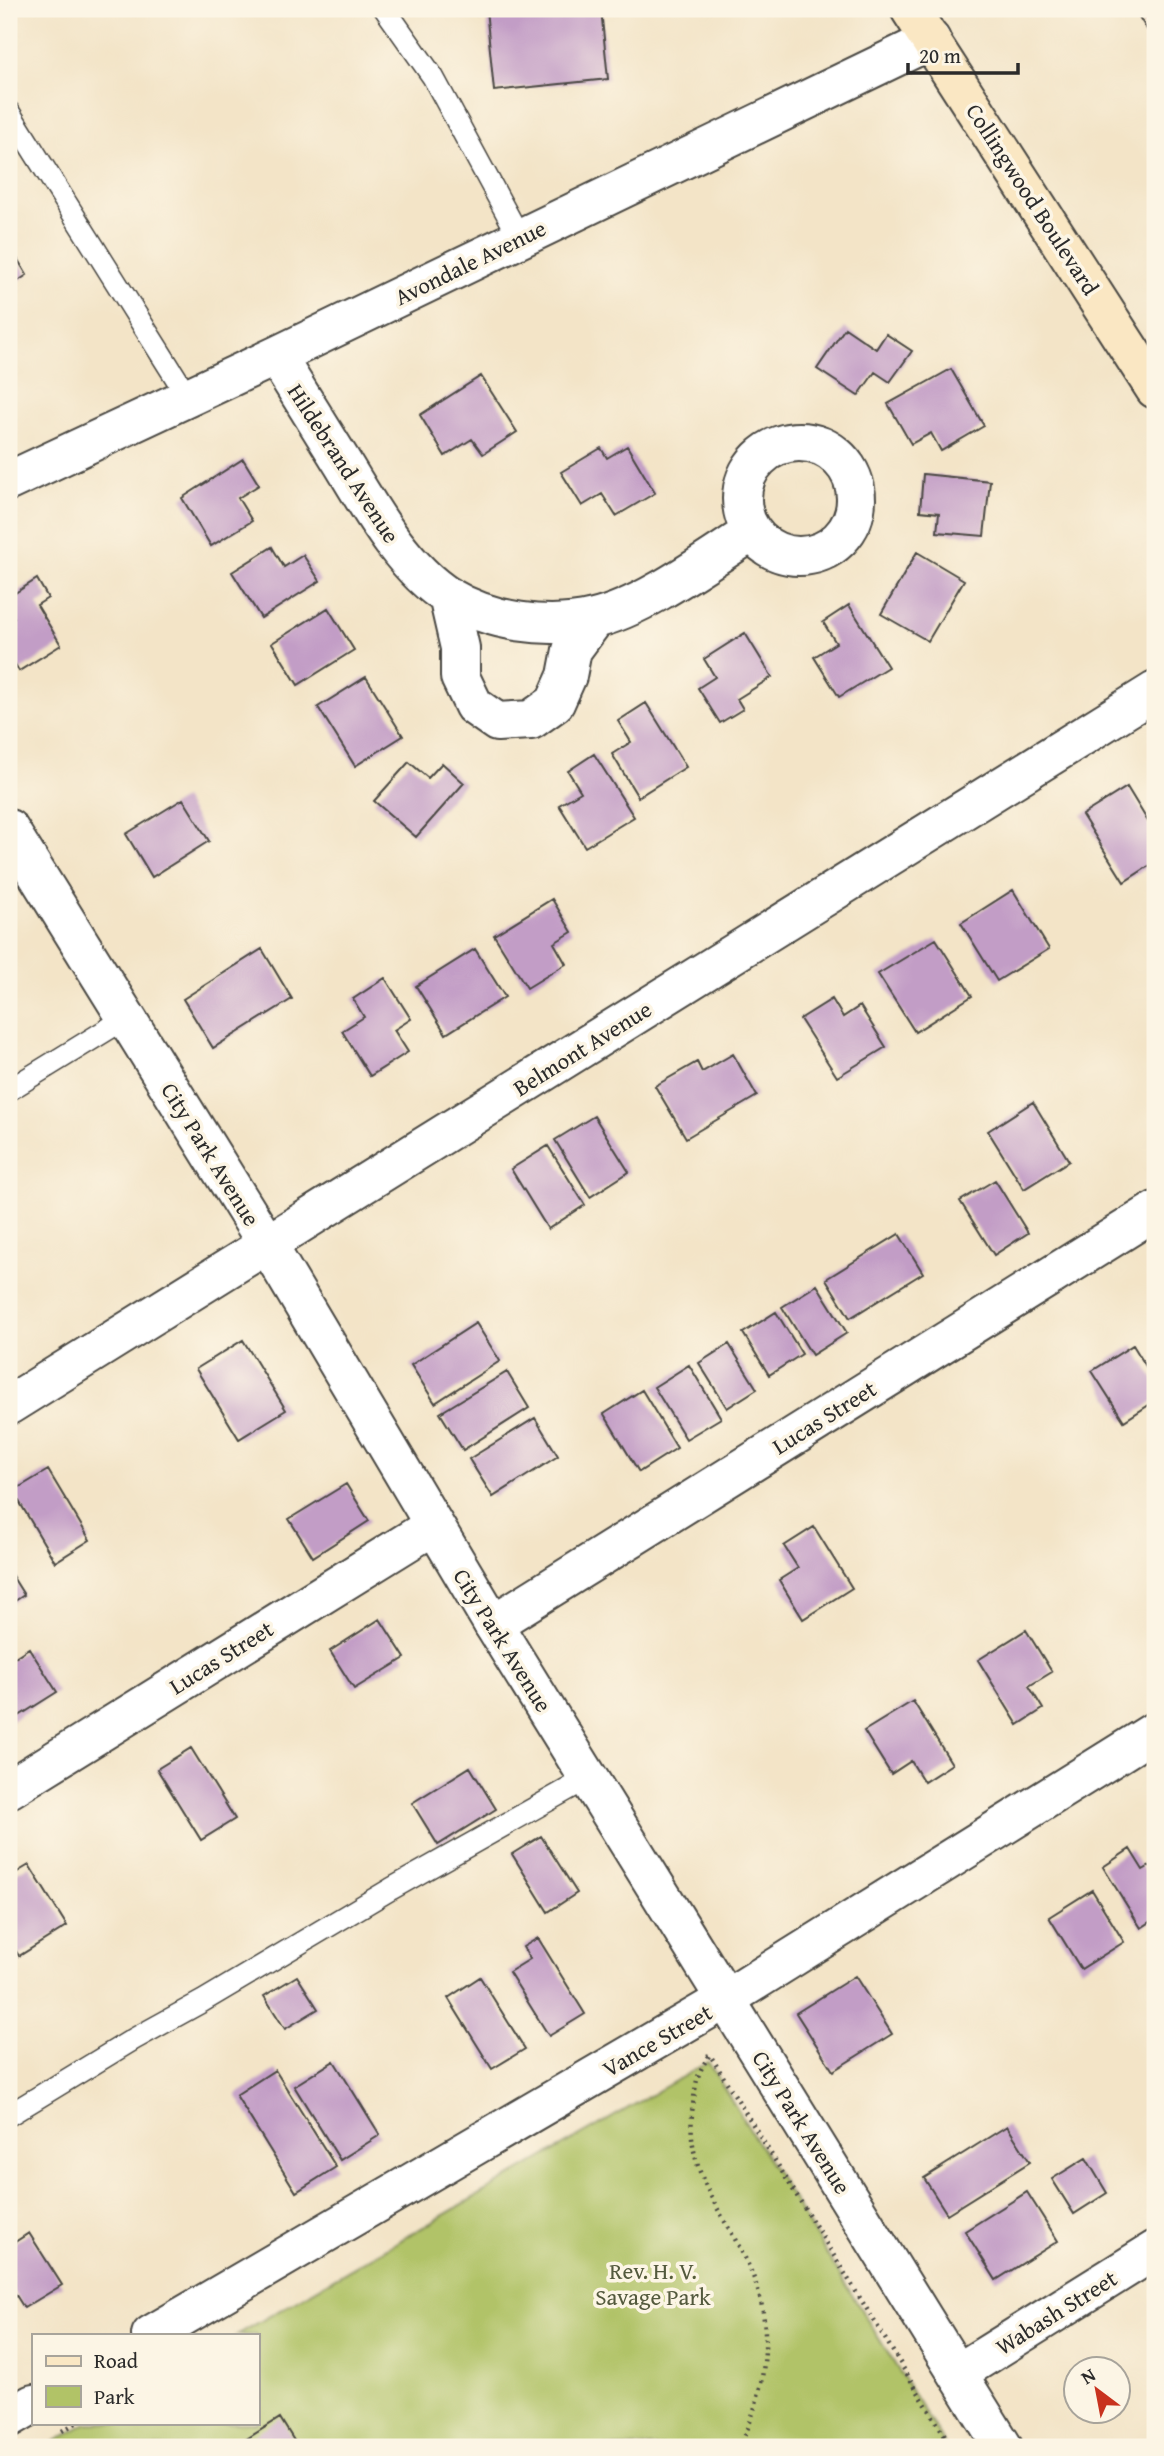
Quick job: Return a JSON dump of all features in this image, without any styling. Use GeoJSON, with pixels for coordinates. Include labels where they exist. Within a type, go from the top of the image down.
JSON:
{"type":"FeatureCollection","features":[{"type":"Feature","properties":{"kind":"main road","name":"Collingwood Boulevard"},"geometry":{"type":"LineString","coordinates":[[910,9],[1155,389]]}},
{"type":"Feature","properties":{"kind":"street","name":"Avondale Avenue"},"geometry":{"type":"LineString","coordinates":[[9,481],[276,356],[931,40]]}},
{"type":"Feature","properties":{"kind":"street","name":"Hildebrand Avenue"},"geometry":{"type":"LineString","coordinates":[[276,356],[379,522],[400,550],[448,596],[479,611],[515,620],[555,624],[595,619],[633,604],[667,586],[752,532]]}},
{"type":"Feature","properties":{"kind":"street"},"geometry":{"type":"LineString","coordinates":[[448,596],[460,648],[460,677],[474,706],[497,722],[531,720],[555,703],[567,676],[572,650],[595,619]]}},
{"type":"Feature","properties":{"kind":"street","name":"Belmont Avenue"},"geometry":{"type":"LineString","coordinates":[[9,1405],[1155,691]]}},
{"type":"Feature","properties":{"kind":"street","name":"City Park Avenue"},"geometry":{"type":"LineString","coordinates":[[9,829],[267,1244],[433,1526],[1003,2447]]}},
{"type":"Feature","properties":{"kind":"street","name":"Lucas Street"},"geometry":{"type":"LineString","coordinates":[[493,1623],[1155,1211]]}},
{"type":"Feature","properties":{"kind":"street","name":"Lucas Street"},"geometry":{"type":"LineString","coordinates":[[9,1789],[433,1526]]}},
{"type":"Feature","properties":{"kind":"street","name":"Vance Street"},"geometry":{"type":"LineString","coordinates":[[152,2334],[726,1999],[1155,1731]]}},
{"type":"Feature","properties":{"kind":"street","name":"Wabash Street"},"geometry":{"type":"LineString","coordinates":[[958,2373],[1155,2250]]}},
{"type":"Feature","properties":{"kind":"street"},"geometry":{"type":"LineString","coordinates":[[9,2418],[32,2405]]}},
{"type":"Feature","properties":{"kind":"lane"},"geometry":{"type":"LineString","coordinates":[[385,9],[433,77],[520,238]]}},
{"type":"Feature","properties":{"kind":"lane"},"geometry":{"type":"LineString","coordinates":[[9,112],[188,397]]}},
{"type":"Feature","properties":{"kind":"lane"},"geometry":{"type":"LineString","coordinates":[[9,1090],[126,1018]]}},
{"type":"Feature","properties":{"kind":"lane"},"geometry":{"type":"LineString","coordinates":[[9,2115],[391,1889],[589,1778]]}},
{"type":"Feature","properties":{"kind":"path"},"geometry":{"type":"LineString","coordinates":[[698,2062],[710,2055]]}},
{"type":"Feature","properties":{"kind":"path"},"geometry":{"type":"LineString","coordinates":[[710,2055],[697,2074],[690,2123],[691,2148],[698,2172],[743,2251],[753,2276],[761,2303],[766,2337],[761,2384],[742,2447]]}},
{"type":"Feature","properties":{"kind":"path"},"geometry":{"type":"LineString","coordinates":[[710,2055],[952,2447]]}},
{"type":"Feature","properties":{"kind":"green space","name":"Rev. H. V. Savage Park"},"geometry":{"type":"Polygon","coordinates":[[[708,2062],[946,2447],[45,2447],[85,2424],[259,2424],[259,2334],[239,2334],[708,2062]]]}},
{"type":"Feature","properties":{"kind":"building"},"geometry":{"type":"Polygon","coordinates":[[[486,9],[601,9],[608,79],[494,91],[486,9]]]}},
{"type":"Feature","properties":{"kind":"building"},"geometry":{"type":"Polygon","coordinates":[[[1134,9],[1155,9],[1155,42],[1134,9]]]}},
{"type":"Feature","properties":{"kind":"building"},"geometry":{"type":"Polygon","coordinates":[[[9,245],[27,275],[9,287],[9,245]]]}},
{"type":"Feature","properties":{"kind":"building"},"geometry":{"type":"Polygon","coordinates":[[[845,328],[876,349],[886,334],[912,351],[890,382],[875,372],[858,396],[817,369],[845,328]]]}},
{"type":"Feature","properties":{"kind":"building"},"geometry":{"type":"Polygon","coordinates":[[[951,369],[984,426],[941,451],[931,433],[911,444],[888,404],[951,369]]]}},
{"type":"Feature","properties":{"kind":"building"},"geometry":{"type":"Polygon","coordinates":[[[481,376],[517,432],[483,454],[472,439],[445,456],[420,415],[481,376]]]}},
{"type":"Feature","properties":{"kind":"building"},"geometry":{"type":"Polygon","coordinates":[[[627,446],[655,493],[616,516],[602,494],[582,506],[561,472],[601,448],[607,458],[627,446]]]}},
{"type":"Feature","properties":{"kind":"building"},"geometry":{"type":"Polygon","coordinates":[[[243,459],[259,485],[238,498],[252,521],[211,546],[182,498],[243,459]]]}},
{"type":"Feature","properties":{"kind":"building"},"geometry":{"type":"Polygon","coordinates":[[[923,474],[990,481],[984,536],[937,532],[939,513],[920,511],[923,474]]]}},
{"type":"Feature","properties":{"kind":"building"},"geometry":{"type":"Polygon","coordinates":[[[272,547],[284,567],[303,555],[320,581],[261,618],[232,572],[272,547]]]}},
{"type":"Feature","properties":{"kind":"building"},"geometry":{"type":"Polygon","coordinates":[[[917,552],[964,580],[928,641],[881,614],[917,552]]]}},
{"type":"Feature","properties":{"kind":"building"},"geometry":{"type":"Polygon","coordinates":[[[37,579],[48,598],[37,605],[61,645],[19,671],[9,654],[9,621],[14,618],[9,610],[9,597],[37,579]]]}},
{"type":"Feature","properties":{"kind":"building"},"geometry":{"type":"Polygon","coordinates":[[[849,605],[888,667],[839,697],[814,657],[836,643],[823,622],[849,605]]]}},
{"type":"Feature","properties":{"kind":"building"},"geometry":{"type":"Polygon","coordinates":[[[328,608],[354,650],[298,685],[272,643],[328,608]]]}},
{"type":"Feature","properties":{"kind":"building"},"geometry":{"type":"Polygon","coordinates":[[[745,633],[772,677],[737,699],[743,709],[720,723],[698,688],[715,677],[704,659],[745,633]]]}},
{"type":"Feature","properties":{"kind":"building"},"geometry":{"type":"Polygon","coordinates":[[[366,677],[403,736],[355,766],[318,707],[366,677]]]}},
{"type":"Feature","properties":{"kind":"building"},"geometry":{"type":"Polygon","coordinates":[[[646,703],[686,767],[638,797],[612,754],[631,742],[618,721],[646,703]]]}},
{"type":"Feature","properties":{"kind":"building"},"geometry":{"type":"Polygon","coordinates":[[[594,754],[634,817],[585,847],[559,805],[581,792],[568,771],[594,754]]]}},
{"type":"Feature","properties":{"kind":"building"},"geometry":{"type":"Polygon","coordinates":[[[409,762],[428,778],[442,763],[464,783],[416,837],[374,801],[409,762]]]}},
{"type":"Feature","properties":{"kind":"building"},"geometry":{"type":"Polygon","coordinates":[[[1127,787],[1155,833],[1155,862],[1124,882],[1082,815],[1127,787]]]}},
{"type":"Feature","properties":{"kind":"building"},"geometry":{"type":"Polygon","coordinates":[[[183,799],[209,841],[152,877],[126,834],[183,799]]]}},
{"type":"Feature","properties":{"kind":"building"},"geometry":{"type":"Polygon","coordinates":[[[1013,890],[1049,949],[997,981],[961,923],[1013,890]]]}},
{"type":"Feature","properties":{"kind":"building"},"geometry":{"type":"Polygon","coordinates":[[[552,899],[572,932],[554,943],[566,964],[527,988],[494,935],[552,899]]]}},
{"type":"Feature","properties":{"kind":"building"},"geometry":{"type":"Polygon","coordinates":[[[936,939],[972,996],[915,1032],[878,974],[936,939]]]}},
{"type":"Feature","properties":{"kind":"building"},"geometry":{"type":"Polygon","coordinates":[[[262,949],[292,999],[213,1048],[183,999],[262,949]]]}},
{"type":"Feature","properties":{"kind":"building"},"geometry":{"type":"Polygon","coordinates":[[[475,949],[505,997],[446,1034],[416,986],[475,949]]]}},
{"type":"Feature","properties":{"kind":"building"},"geometry":{"type":"Polygon","coordinates":[[[385,978],[411,1019],[394,1030],[408,1052],[370,1076],[342,1031],[364,1017],[353,999],[385,978]]]}},
{"type":"Feature","properties":{"kind":"building"},"geometry":{"type":"Polygon","coordinates":[[[832,999],[843,1017],[860,1006],[886,1047],[837,1077],[800,1019],[832,999]]]}},
{"type":"Feature","properties":{"kind":"building"},"geometry":{"type":"Polygon","coordinates":[[[733,1054],[757,1096],[686,1138],[655,1086],[697,1062],[702,1072],[733,1054]]]}},
{"type":"Feature","properties":{"kind":"building"},"geometry":{"type":"Polygon","coordinates":[[[1033,1102],[1069,1161],[1024,1189],[988,1131],[1033,1102]]]}},
{"type":"Feature","properties":{"kind":"building"},"geometry":{"type":"Polygon","coordinates":[[[594,1116],[629,1172],[590,1197],[555,1140],[594,1116]]]}},
{"type":"Feature","properties":{"kind":"building"},"geometry":{"type":"Polygon","coordinates":[[[548,1146],[585,1205],[548,1229],[511,1169],[548,1146]]]}},
{"type":"Feature","properties":{"kind":"building"},"geometry":{"type":"Polygon","coordinates":[[[995,1180],[1028,1233],[994,1255],[960,1201],[995,1180]]]}},
{"type":"Feature","properties":{"kind":"building"},"geometry":{"type":"Polygon","coordinates":[[[899,1234],[923,1273],[850,1318],[826,1279],[899,1234]]]}},
{"type":"Feature","properties":{"kind":"building"},"geometry":{"type":"Polygon","coordinates":[[[817,1285],[847,1333],[812,1355],[782,1307],[817,1285]]]}},
{"type":"Feature","properties":{"kind":"building"},"geometry":{"type":"Polygon","coordinates":[[[776,1312],[802,1354],[769,1375],[743,1333],[776,1312]]]}},
{"type":"Feature","properties":{"kind":"building"},"geometry":{"type":"Polygon","coordinates":[[[476,1323],[500,1361],[435,1403],[411,1365],[476,1323]]]}},
{"type":"Feature","properties":{"kind":"building"},"geometry":{"type":"Polygon","coordinates":[[[243,1340],[286,1410],[239,1439],[196,1369],[243,1340]]]}},
{"type":"Feature","properties":{"kind":"building"},"geometry":{"type":"Polygon","coordinates":[[[729,1344],[757,1389],[727,1408],[699,1363],[729,1344]]]}},
{"type":"Feature","properties":{"kind":"building"},"geometry":{"type":"Polygon","coordinates":[[[1133,1345],[1155,1381],[1155,1401],[1124,1421],[1092,1371],[1133,1345]]]}},
{"type":"Feature","properties":{"kind":"building"},"geometry":{"type":"Polygon","coordinates":[[[689,1365],[721,1418],[686,1439],[654,1387],[689,1365]]]}},
{"type":"Feature","properties":{"kind":"building"},"geometry":{"type":"Polygon","coordinates":[[[507,1372],[529,1408],[463,1450],[440,1413],[507,1372]]]}},
{"type":"Feature","properties":{"kind":"building"},"geometry":{"type":"Polygon","coordinates":[[[642,1390],[677,1448],[639,1472],[604,1414],[642,1390]]]}},
{"type":"Feature","properties":{"kind":"building"},"geometry":{"type":"Polygon","coordinates":[[[535,1418],[558,1456],[493,1497],[469,1459],[535,1418]]]}},
{"type":"Feature","properties":{"kind":"building"},"geometry":{"type":"Polygon","coordinates":[[[48,1470],[90,1540],[55,1562],[13,1491],[48,1470]]]}},
{"type":"Feature","properties":{"kind":"building"},"geometry":{"type":"Polygon","coordinates":[[[346,1484],[369,1521],[313,1557],[289,1519],[346,1484]]]}},
{"type":"Feature","properties":{"kind":"building"},"geometry":{"type":"Polygon","coordinates":[[[814,1527],[852,1588],[803,1619],[779,1580],[798,1568],[784,1546],[814,1527]]]}},
{"type":"Feature","properties":{"kind":"building"},"geometry":{"type":"Polygon","coordinates":[[[9,1571],[24,1595],[9,1605],[9,1571]]]}},
{"type":"Feature","properties":{"kind":"building"},"geometry":{"type":"Polygon","coordinates":[[[380,1619],[405,1658],[354,1689],[330,1651],[380,1619]]]}},
{"type":"Feature","properties":{"kind":"building"},"geometry":{"type":"Polygon","coordinates":[[[1026,1630],[1052,1672],[1029,1686],[1043,1709],[1018,1725],[978,1660],[1026,1630]]]}},
{"type":"Feature","properties":{"kind":"building"},"geometry":{"type":"Polygon","coordinates":[[[29,1648],[57,1692],[11,1721],[9,1661],[29,1648]]]}},
{"type":"Feature","properties":{"kind":"building"},"geometry":{"type":"Polygon","coordinates":[[[913,1701],[952,1764],[924,1782],[911,1761],[891,1774],[864,1731],[913,1701]]]}},
{"type":"Feature","properties":{"kind":"building"},"geometry":{"type":"Polygon","coordinates":[[[191,1748],[235,1819],[201,1840],[157,1769],[191,1748]]]}},
{"type":"Feature","properties":{"kind":"building"},"geometry":{"type":"Polygon","coordinates":[[[470,1767],[496,1809],[438,1845],[412,1803],[470,1767]]]}},
{"type":"Feature","properties":{"kind":"building"},"geometry":{"type":"Polygon","coordinates":[[[541,1836],[577,1893],[548,1912],[512,1854],[541,1836]]]}},
{"type":"Feature","properties":{"kind":"building"},"geometry":{"type":"Polygon","coordinates":[[[1130,1849],[1143,1870],[1155,1863],[1155,1919],[1141,1928],[1103,1867],[1130,1849]]]}},
{"type":"Feature","properties":{"kind":"building"},"geometry":{"type":"Polygon","coordinates":[[[29,1865],[67,1926],[19,1956],[9,1940],[9,1908],[13,1905],[9,1898],[9,1877],[29,1865]]]}},
{"type":"Feature","properties":{"kind":"building"},"geometry":{"type":"Polygon","coordinates":[[[1092,1890],[1124,1942],[1081,1969],[1049,1917],[1092,1890]]]}},
{"type":"Feature","properties":{"kind":"building"},"geometry":{"type":"Polygon","coordinates":[[[538,1938],[585,2014],[549,2036],[509,1972],[530,1959],[523,1947],[538,1938]]]}},
{"type":"Feature","properties":{"kind":"building"},"geometry":{"type":"Polygon","coordinates":[[[297,1976],[318,2009],[285,2029],[264,1996],[297,1976]]]}},
{"type":"Feature","properties":{"kind":"building"},"geometry":{"type":"Polygon","coordinates":[[[855,1976],[892,2034],[833,2071],[796,2013],[855,1976]]]}},
{"type":"Feature","properties":{"kind":"building"},"geometry":{"type":"Polygon","coordinates":[[[480,1977],[525,2049],[492,2069],[448,1998],[480,1977]]]}},
{"type":"Feature","properties":{"kind":"building"},"geometry":{"type":"Polygon","coordinates":[[[334,2061],[380,2135],[340,2160],[294,2086],[334,2061]]]}},
{"type":"Feature","properties":{"kind":"building"},"geometry":{"type":"Polygon","coordinates":[[[275,2070],[336,2167],[296,2192],[236,2095],[275,2070]]]}},
{"type":"Feature","properties":{"kind":"building"},"geometry":{"type":"Polygon","coordinates":[[[1007,2126],[1030,2162],[947,2214],[924,2178],[1007,2126]]]}},
{"type":"Feature","properties":{"kind":"building"},"geometry":{"type":"Polygon","coordinates":[[[1086,2158],[1107,2193],[1074,2214],[1052,2179],[1086,2158]]]}},
{"type":"Feature","properties":{"kind":"building"},"geometry":{"type":"Polygon","coordinates":[[[1027,2192],[1058,2241],[996,2280],[965,2231],[1027,2192]]]}},
{"type":"Feature","properties":{"kind":"building"},"geometry":{"type":"Polygon","coordinates":[[[29,2233],[62,2285],[24,2308],[9,2284],[9,2246],[29,2233]]]}},
{"type":"Feature","properties":{"kind":"building"},"geometry":{"type":"Polygon","coordinates":[[[280,2418],[298,2447],[238,2447],[237,2445],[280,2418]]]}},
{"type":"Feature","properties":{"kind":"building"},"geometry":{"type":"Polygon","coordinates":[[[1155,2436],[1155,2447],[1138,2447],[1155,2436]]]}}]}
